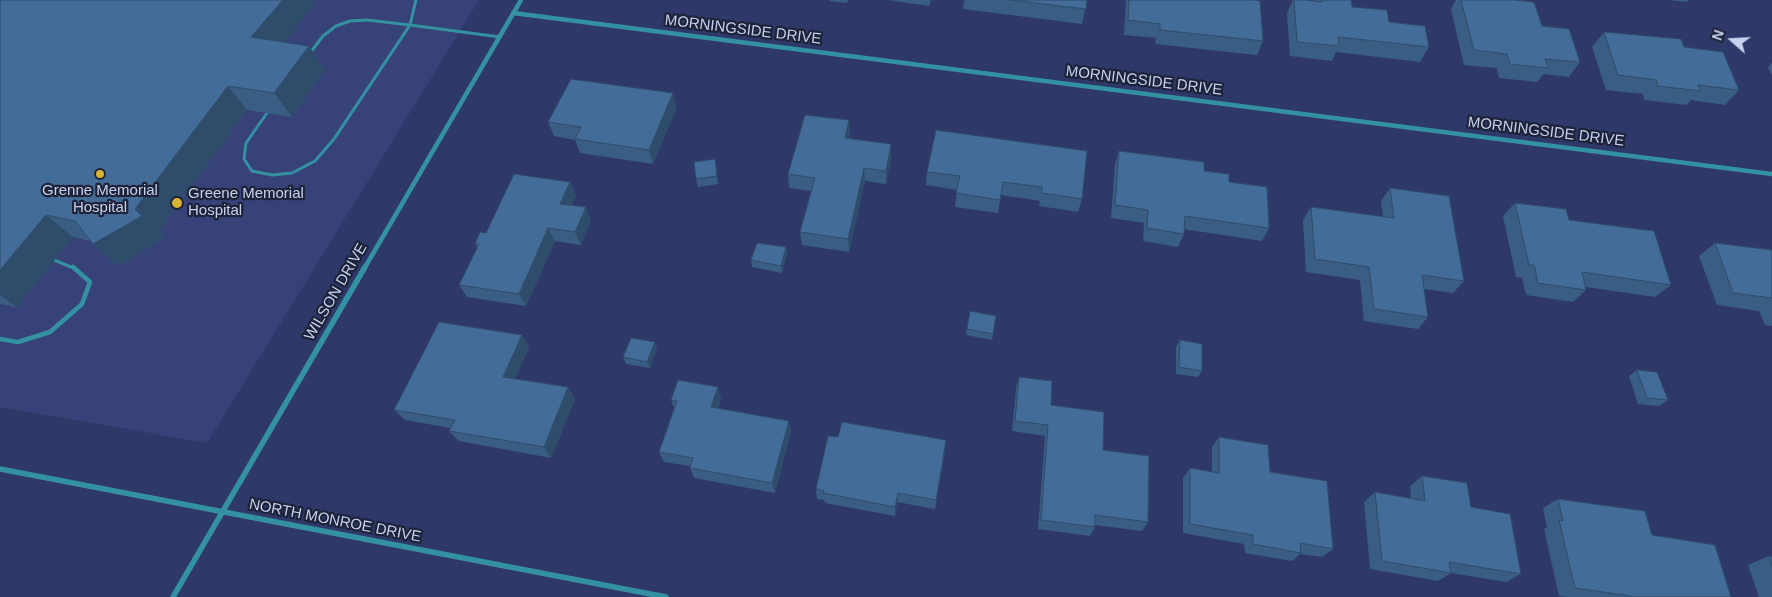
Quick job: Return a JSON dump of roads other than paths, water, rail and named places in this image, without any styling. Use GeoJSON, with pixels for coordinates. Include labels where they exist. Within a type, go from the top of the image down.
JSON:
{"type":"FeatureCollection","features":[{"type":"Feature","properties":{"kind":"street","name":"WILSON DRIVE"},"geometry":{"type":"LineString","coordinates":[[173,597],[521,0]]}},
{"type":"Feature","properties":{"kind":"street","name":"MORNINGSIDE DRIVE"},"geometry":{"type":"LineString","coordinates":[[513,13],[1772,174]]}},
{"type":"Feature","properties":{"kind":"street","name":"NORTH MONROE DRIVE"},"geometry":{"type":"LineString","coordinates":[[0,469],[666,597]]}},
{"type":"Feature","properties":{"kind":"lane"},"geometry":{"type":"LineString","coordinates":[[267,113],[246,143],[244,160],[252,171],[272,175],[292,174],[315,161],[334,139],[410,25],[416,0]]}},
{"type":"Feature","properties":{"kind":"lane"},"geometry":{"type":"LineString","coordinates":[[306,59],[323,36],[336,26],[350,21],[367,20],[500,37]]}},
{"type":"Feature","properties":{"kind":"lane"},"geometry":{"type":"LineString","coordinates":[[0,339],[18,342],[50,332],[82,304],[90,282],[75,268],[54,260]]}},
{"type":"Feature","properties":{"kind":"place","name":"Grenne Memorial Hospital"},"geometry":{"type":"Point","coordinates":[100,174]}},
{"type":"Feature","properties":{"kind":"place","name":"Greene Memorial Hospital"},"geometry":{"type":"Point","coordinates":[177,203]}}]}
